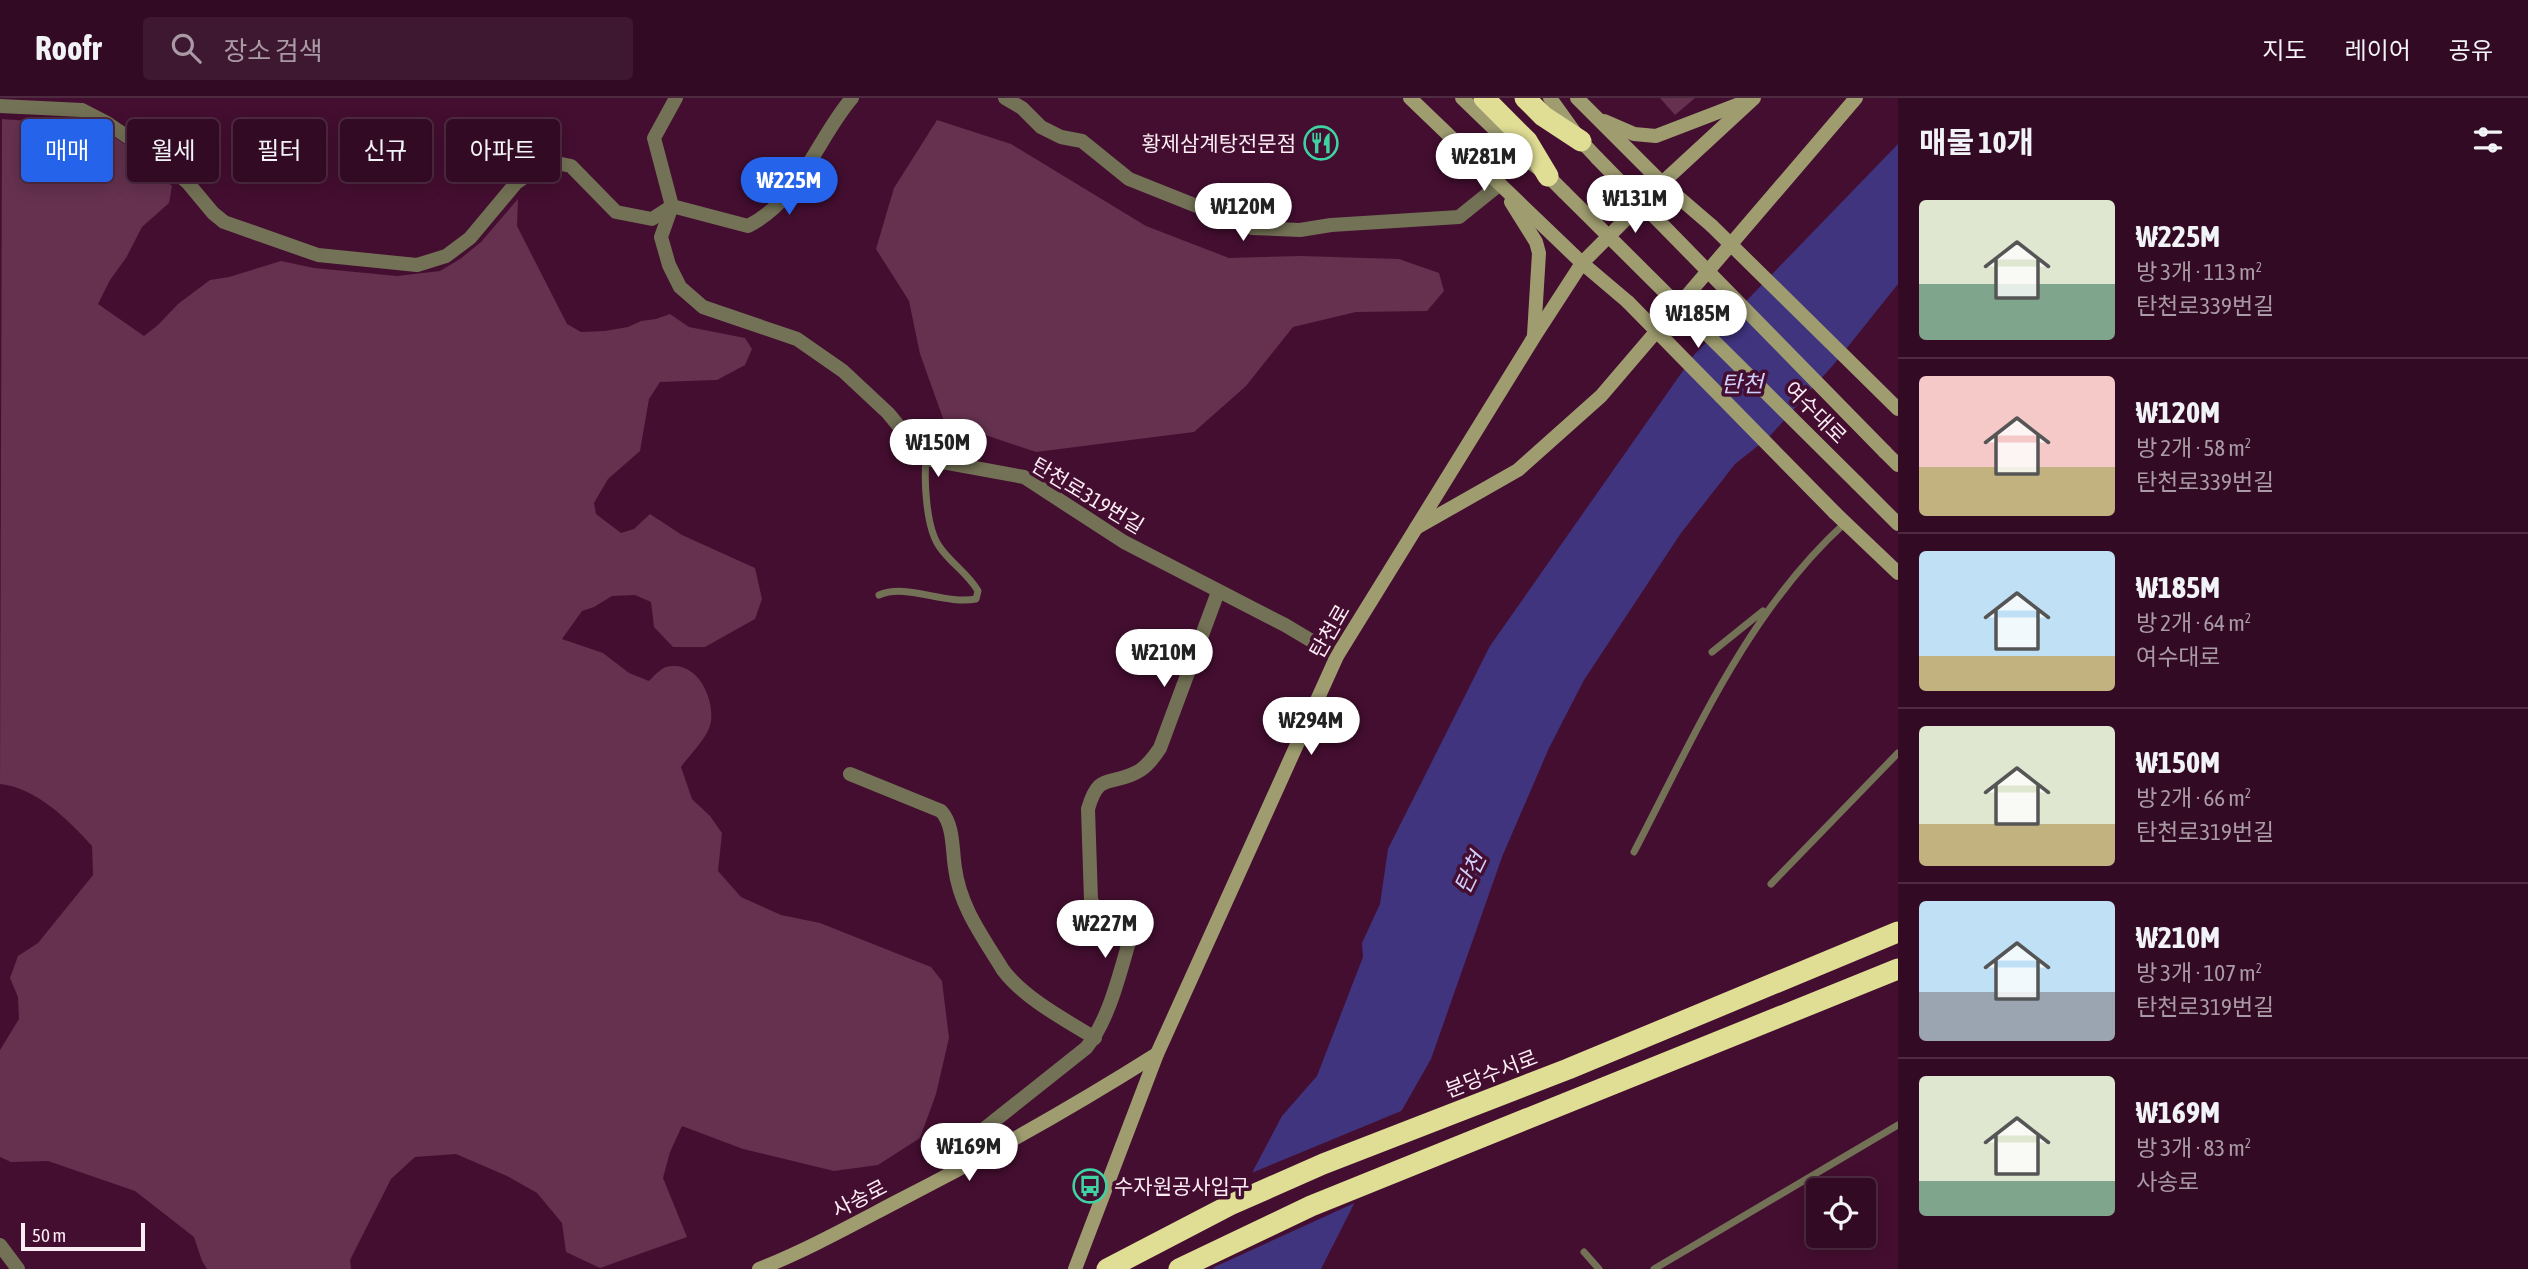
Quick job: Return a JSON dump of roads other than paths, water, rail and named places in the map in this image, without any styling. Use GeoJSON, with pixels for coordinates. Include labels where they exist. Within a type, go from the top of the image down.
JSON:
{"type":"FeatureCollection","features":[{"type":"Feature","properties":{"kind":"highway"},"geometry":{"type":"LineString","coordinates":[[1484,98],[1527,141],[1548,176]]}},
{"type":"Feature","properties":{"kind":"highway"},"geometry":{"type":"LineString","coordinates":[[1525,98],[1543,116],[1581,141]]}},
{"type":"Feature","properties":{"kind":"highway","name":"분당수서로"},"geometry":{"type":"LineString","coordinates":[[1107,1269],[1230,1205],[1323,1164],[1568,1069],[1898,932]]}},
{"type":"Feature","properties":{"kind":"highway"},"geometry":{"type":"LineString","coordinates":[[1179,1269],[1311,1206],[1898,969]]}},
{"type":"Feature","properties":{"kind":"main road"},"geometry":{"type":"LineString","coordinates":[[1410,98],[1582,263],[1628,302],[1840,518],[1898,573]]}},
{"type":"Feature","properties":{"kind":"main road","name":"여수대로"},"geometry":{"type":"LineString","coordinates":[[1462,98],[1519,153],[1548,176],[1898,524]]}},
{"type":"Feature","properties":{"kind":"main road","name":"여수대로"},"geometry":{"type":"LineString","coordinates":[[1549,98],[1597,158],[1898,465]]}},
{"type":"Feature","properties":{"kind":"main road"},"geometry":{"type":"LineString","coordinates":[[1577,98],[1662,183],[1712,226],[1898,410]]}},
{"type":"Feature","properties":{"kind":"main road"},"geometry":{"type":"LineString","coordinates":[[1594,117],[1634,134],[1656,136],[1754,98]]}},
{"type":"Feature","properties":{"kind":"main road","name":"탄천로"},"geometry":{"type":"LineString","coordinates":[[1075,1269],[1157,1054],[1337,656],[1582,263],[1662,183],[1754,98]]}},
{"type":"Feature","properties":{"kind":"main road"},"geometry":{"type":"LineString","coordinates":[[1415,529],[1518,470],[1601,396],[1856,98]]}},
{"type":"Feature","properties":{"kind":"main road"},"geometry":{"type":"LineString","coordinates":[[1500,184],[1536,242],[1539,253],[1534,337]]}},
{"type":"Feature","properties":{"kind":"main road","name":"사송로"},"geometry":{"type":"LineString","coordinates":[[759,1269],[797,1254],[927,1186],[1097,1092],[1157,1054]]}},
{"type":"Feature","properties":{"kind":"street"},"geometry":{"type":"LineString","coordinates":[[676,98],[654,138],[672,206],[661,237],[669,265],[680,287],[703,307],[797,338],[843,371],[888,413],[926,459]]}},
{"type":"Feature","properties":{"kind":"street"},"geometry":{"type":"LineString","coordinates":[[0,106],[82,110],[107,123],[163,161],[188,183],[224,222],[318,255],[417,265],[446,257],[470,238],[516,183],[540,166],[557,163],[572,166],[616,212],[652,219],[672,206],[748,226],[763,219],[795,186],[832,125],[852,98]]}},
{"type":"Feature","properties":{"kind":"street"},"geometry":{"type":"LineString","coordinates":[[1005,98],[1022,108],[1041,127],[1061,137],[1082,141],[1129,179],[1252,228],[1300,230],[1331,225],[1459,217],[1500,184]]}},
{"type":"Feature","properties":{"kind":"street","name":"탄천로319번길"},"geometry":{"type":"LineString","coordinates":[[926,459],[1024,477],[1124,542],[1285,625],[1337,656]]}},
{"type":"Feature","properties":{"kind":"street"},"geometry":{"type":"LineString","coordinates":[[974,1137],[1095,1038],[1111,998],[1134,921],[1126,915],[1097,910],[1091,900],[1088,809],[1092,795],[1101,782],[1137,772],[1147,765],[1160,748],[1218,592]]}},
{"type":"Feature","properties":{"kind":"street"},"geometry":{"type":"LineString","coordinates":[[850,774],[941,811],[947,817],[964,907],[1009,979],[1058,1016],[1095,1038]]}},
{"type":"Feature","properties":{"kind":"street"},"geometry":{"type":"LineString","coordinates":[[0,1245],[18,1269]]}},
{"type":"Feature","properties":{"kind":"lane"},"geometry":{"type":"LineString","coordinates":[[879,595],[891,590],[934,598],[966,601],[976,599],[978,591],[971,579],[937,544],[924,485],[926,459]]}},
{"type":"Feature","properties":{"kind":"lane"},"geometry":{"type":"LineString","coordinates":[[1634,852],[1721,684],[1769,606],[1840,518]]}},
{"type":"Feature","properties":{"kind":"lane"},"geometry":{"type":"LineString","coordinates":[[1712,652],[1769,606]]}},
{"type":"Feature","properties":{"kind":"lane"},"geometry":{"type":"LineString","coordinates":[[1771,884],[1898,754]]}},
{"type":"Feature","properties":{"kind":"lane"},"geometry":{"type":"LineString","coordinates":[[1654,1269],[1898,1125]]}},
{"type":"Feature","properties":{"kind":"lane"},"geometry":{"type":"LineString","coordinates":[[1584,1252],[1599,1269]]}},
{"type":"Feature","properties":{"kind":"water","name":"탄천"},"geometry":{"type":"Polygon","coordinates":[[[1898,144],[1898,284],[1834,364],[1769,437],[1735,464],[1681,533],[1584,680],[1549,748],[1502,857],[1431,1059],[1398,1117],[1321,1269],[1213,1269],[1254,1169],[1282,1116],[1317,1076],[1363,957],[1362,943],[1380,904],[1388,849],[1490,646],[1694,355],[1898,144]]]}},
{"type":"Feature","properties":{"kind":"place","name":"황제삼계탕전문점"},"geometry":{"type":"Point","coordinates":[1321,143]}},
{"type":"Feature","properties":{"kind":"place","name":"수자원공사입구"},"geometry":{"type":"Point","coordinates":[1090,1186]}}]}
